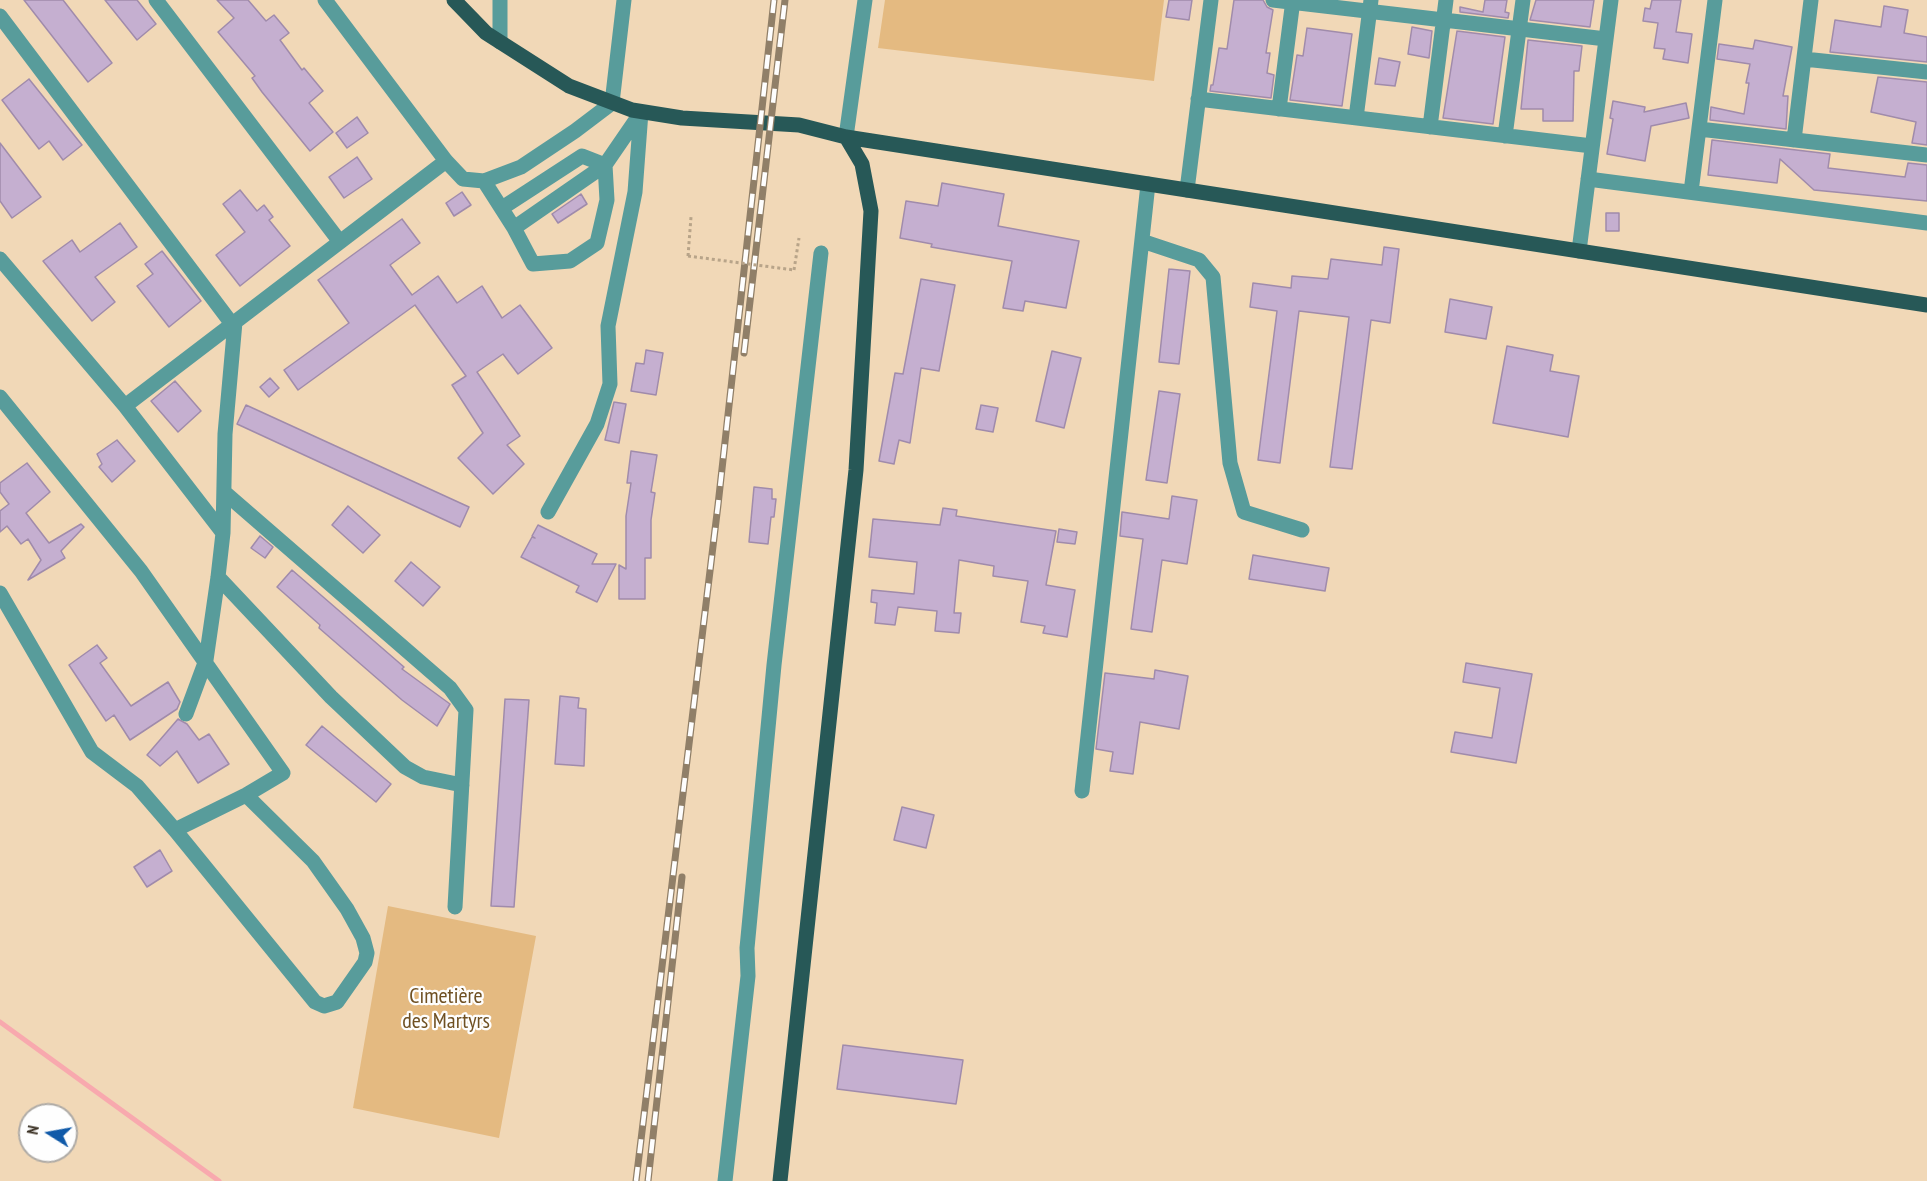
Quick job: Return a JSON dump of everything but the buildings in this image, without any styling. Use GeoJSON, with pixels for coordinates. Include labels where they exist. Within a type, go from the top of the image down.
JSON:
{"type":"FeatureCollection","features":[{"type":"Feature","properties":{"kind":"main road"},"geometry":{"type":"LineString","coordinates":[[454,0],[486,33],[569,86],[641,112],[682,118],[799,125],[846,136],[1927,305]]}},
{"type":"Feature","properties":{"kind":"main road"},"geometry":{"type":"LineString","coordinates":[[780,1181],[840,640],[856,470],[865,339],[871,211],[862,164],[846,136]]}},
{"type":"Feature","properties":{"kind":"street"},"geometry":{"type":"LineString","coordinates":[[156,0],[340,242]]}},
{"type":"Feature","properties":{"kind":"street"},"geometry":{"type":"LineString","coordinates":[[325,0],[446,161],[463,179],[484,181],[521,167],[612,103],[624,0]]}},
{"type":"Feature","properties":{"kind":"street"},"geometry":{"type":"LineString","coordinates":[[500,0],[500,42]]}},
{"type":"Feature","properties":{"kind":"street"},"geometry":{"type":"LineString","coordinates":[[846,136],[865,0]]}},
{"type":"Feature","properties":{"kind":"street"},"geometry":{"type":"LineString","coordinates":[[1187,190],[1211,0]]}},
{"type":"Feature","properties":{"kind":"street"},"geometry":{"type":"LineString","coordinates":[[1273,0],[1370,6],[1444,20],[1606,39]]}},
{"type":"Feature","properties":{"kind":"street"},"geometry":{"type":"LineString","coordinates":[[1430,127],[1446,0]]}},
{"type":"Feature","properties":{"kind":"street"},"geometry":{"type":"LineString","coordinates":[[1505,136],[1523,0]]}},
{"type":"Feature","properties":{"kind":"street"},"geometry":{"type":"LineString","coordinates":[[1578,251],[1611,0]]}},
{"type":"Feature","properties":{"kind":"street"},"geometry":{"type":"LineString","coordinates":[[1691,192],[1715,0]]}},
{"type":"Feature","properties":{"kind":"street"},"geometry":{"type":"LineString","coordinates":[[1794,140],[1811,0]]}},
{"type":"Feature","properties":{"kind":"street"},"geometry":{"type":"LineString","coordinates":[[1279,108],[1293,1]]}},
{"type":"Feature","properties":{"kind":"street"},"geometry":{"type":"LineString","coordinates":[[1356,118],[1370,6]]}},
{"type":"Feature","properties":{"kind":"street"},"geometry":{"type":"LineString","coordinates":[[0,16],[233,323],[225,434],[224,533],[206,660],[186,714]]}},
{"type":"Feature","properties":{"kind":"street"},"geometry":{"type":"LineString","coordinates":[[1804,59],[1927,72]]}},
{"type":"Feature","properties":{"kind":"street"},"geometry":{"type":"LineString","coordinates":[[1198,99],[1592,146]]}},
{"type":"Feature","properties":{"kind":"street"},"geometry":{"type":"LineString","coordinates":[[514,228],[605,165],[641,112]]}},
{"type":"Feature","properties":{"kind":"street"},"geometry":{"type":"LineString","coordinates":[[548,512],[597,424],[610,384],[608,327],[635,192],[641,112]]}},
{"type":"Feature","properties":{"kind":"street"},"geometry":{"type":"LineString","coordinates":[[1699,129],[1927,155]]}},
{"type":"Feature","properties":{"kind":"street"},"geometry":{"type":"LineString","coordinates":[[502,208],[582,156],[605,165]]}},
{"type":"Feature","properties":{"kind":"street"},"geometry":{"type":"LineString","coordinates":[[125,406],[446,161]]}},
{"type":"Feature","properties":{"kind":"street"},"geometry":{"type":"LineString","coordinates":[[484,181],[514,228],[533,264],[570,261],[597,243],[607,200],[605,165]]}},
{"type":"Feature","properties":{"kind":"street"},"geometry":{"type":"LineString","coordinates":[[1588,179],[1927,222]]}},
{"type":"Feature","properties":{"kind":"street"},"geometry":{"type":"LineString","coordinates":[[1082,791],[1148,184]]}},
{"type":"Feature","properties":{"kind":"street"},"geometry":{"type":"LineString","coordinates":[[1142,241],[1199,261],[1213,277],[1230,463],[1244,512],[1302,530]]}},
{"type":"Feature","properties":{"kind":"street"},"geometry":{"type":"LineString","coordinates":[[725,1181],[748,976],[747,948],[774,665],[821,253]]}},
{"type":"Feature","properties":{"kind":"street"},"geometry":{"type":"LineString","coordinates":[[0,259],[125,406],[224,533]]}},
{"type":"Feature","properties":{"kind":"street"},"geometry":{"type":"LineString","coordinates":[[0,397],[141,571],[206,660],[283,773],[246,795],[175,830]]}},
{"type":"Feature","properties":{"kind":"street"},"geometry":{"type":"LineString","coordinates":[[224,492],[450,688],[466,710],[455,907]]}},
{"type":"Feature","properties":{"kind":"street"},"geometry":{"type":"LineString","coordinates":[[218,577],[331,697],[405,767],[423,777],[462,785]]}},
{"type":"Feature","properties":{"kind":"street"},"geometry":{"type":"LineString","coordinates":[[0,593],[92,752],[137,786],[315,1002],[324,1006],[337,1002],[364,962],[367,953],[363,938],[347,909],[313,861],[246,795]]}},
{"type":"Feature","properties":{"kind":"path"},"geometry":{"type":"LineString","coordinates":[[691,217],[688,256],[794,270],[799,238]]}},
{"type":"Feature","properties":{"kind":"green space"},"geometry":{"type":"Polygon","coordinates":[[[885,0],[1164,0],[1154,81],[878,48],[885,0]]]}},
{"type":"Feature","properties":{"kind":"green space","name":"Cimetière des Martyrs"},"geometry":{"type":"Polygon","coordinates":[[[388,906],[536,936],[499,1138],[353,1108],[388,906]]]}},
{"type":"Feature","properties":{"kind":"waterway"},"geometry":{"type":"LineString","coordinates":[[0,1022],[219,1181]]}},
{"type":"Feature","properties":{"kind":"railway"},"geometry":{"type":"LineString","coordinates":[[636,1181],[718,505],[774,0]]}},
{"type":"Feature","properties":{"kind":"railway"},"geometry":{"type":"LineString","coordinates":[[744,353],[785,0]]}},
{"type":"Feature","properties":{"kind":"railway"},"geometry":{"type":"LineString","coordinates":[[648,1181],[682,877]]}}]}
